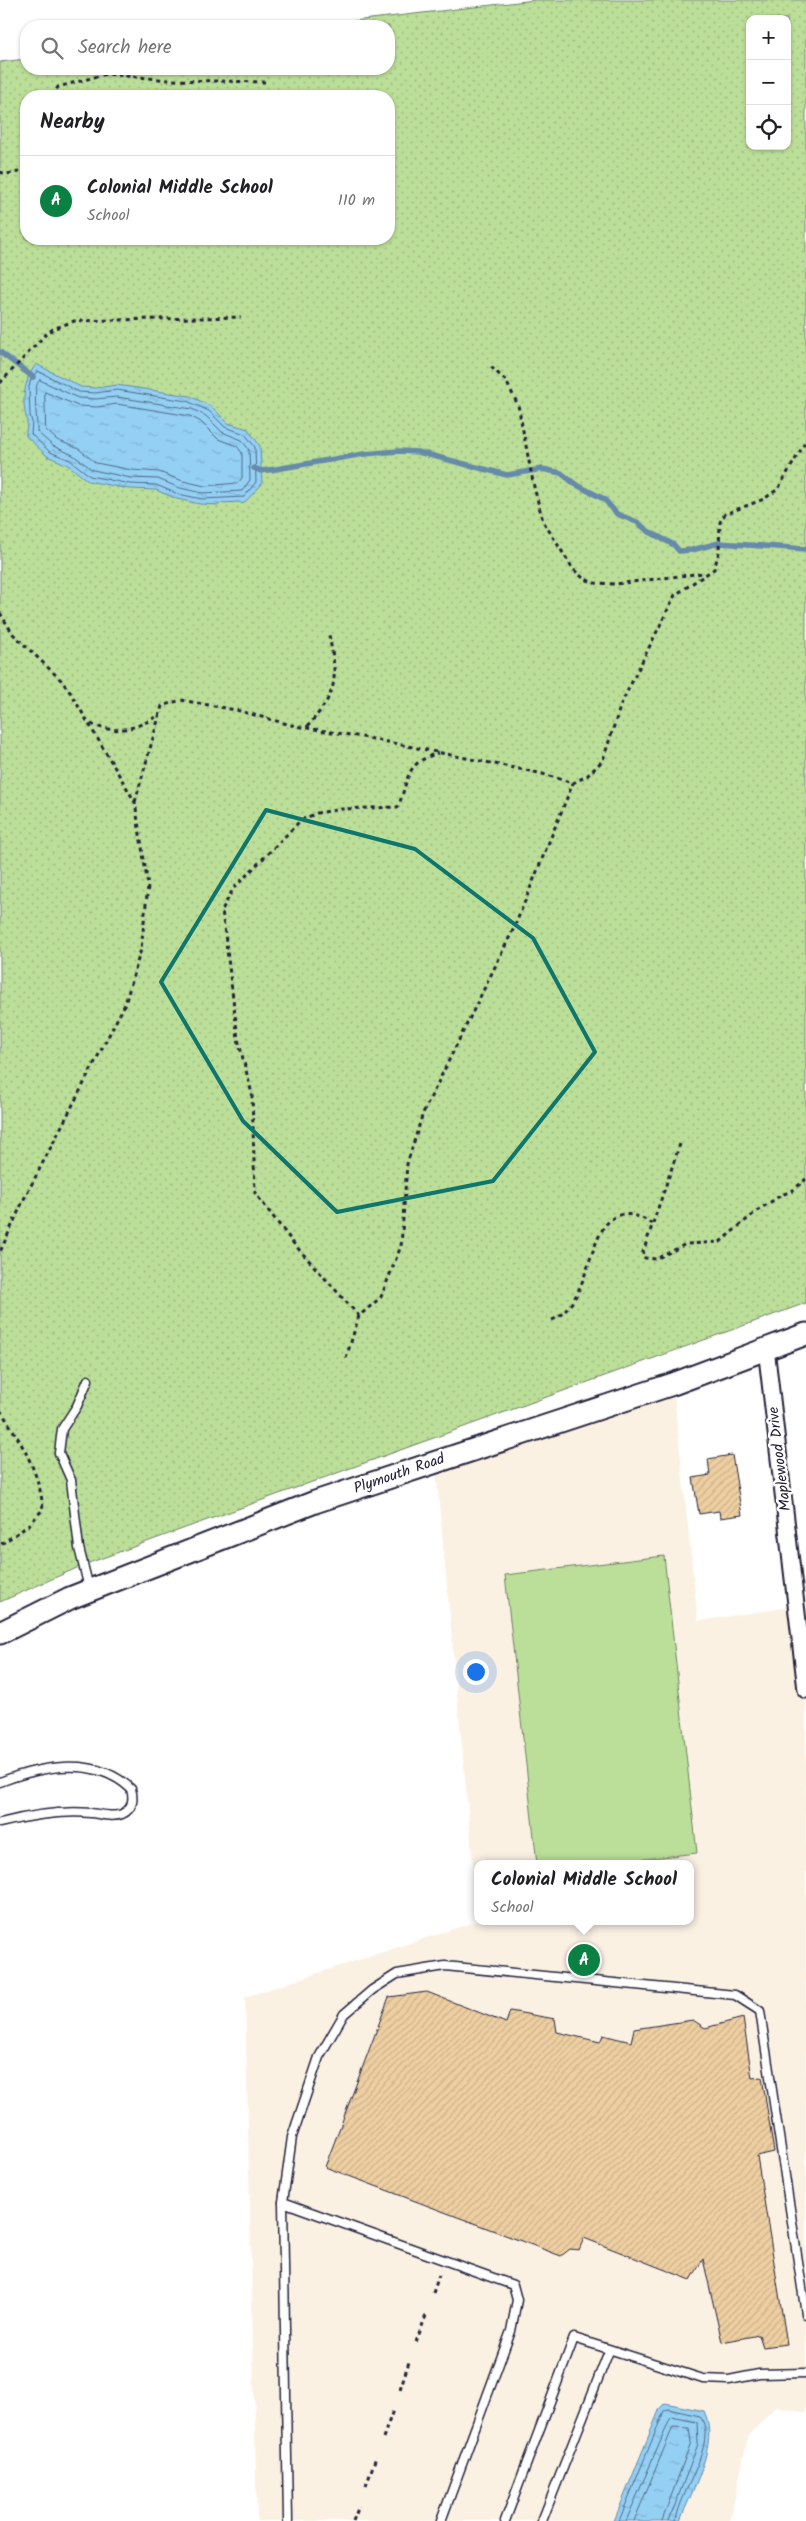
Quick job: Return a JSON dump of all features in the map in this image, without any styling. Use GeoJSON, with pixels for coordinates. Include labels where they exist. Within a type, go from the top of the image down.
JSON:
{"type":"FeatureCollection","features":[{"type":"Feature","properties":{"kind":"street","name":"Plymouth Road"},"geometry":{"type":"LineString","coordinates":[[0,1633],[90,1590],[314,1502],[673,1384],[806,1334]]}},
{"type":"Feature","properties":{"kind":"street","name":"Maplewood Drive"},"geometry":{"type":"LineString","coordinates":[[766,1348],[806,1690]]}},
{"type":"Feature","properties":{"kind":"lane"},"geometry":{"type":"LineString","coordinates":[[88,1380],[77,1406],[62,1430],[59,1453],[71,1480],[78,1548],[90,1590]]}},
{"type":"Feature","properties":{"kind":"lane"},"geometry":{"type":"LineString","coordinates":[[0,1782],[47,1768],[74,1766],[108,1772],[131,1788],[133,1798],[128,1810],[116,1816],[73,1811],[50,1812],[0,1823]]}},
{"type":"Feature","properties":{"kind":"lane"},"geometry":{"type":"LineString","coordinates":[[288,2521],[283,2202],[292,2137],[319,2057],[344,2014],[372,1990],[397,1974],[446,1966],[735,1995],[760,2011],[806,2314]]}},
{"type":"Feature","properties":{"kind":"lane"},"geometry":{"type":"LineString","coordinates":[[283,2202],[513,2285],[517,2300],[510,2331],[441,2521]]}},
{"type":"Feature","properties":{"kind":"lane"},"geometry":{"type":"LineString","coordinates":[[505,2521],[574,2338],[609,2351],[643,2358],[703,2379],[729,2380],[759,2374],[806,2373]]}},
{"type":"Feature","properties":{"kind":"lane"},"geometry":{"type":"LineString","coordinates":[[542,2521],[609,2351]]}},
{"type":"Feature","properties":{"kind":"path"},"geometry":{"type":"LineString","coordinates":[[56,90],[103,75]]}},
{"type":"Feature","properties":{"kind":"path"},"geometry":{"type":"LineString","coordinates":[[116,75],[169,80],[266,82]]}},
{"type":"Feature","properties":{"kind":"path"},"geometry":{"type":"LineString","coordinates":[[0,172],[6,174],[20,171]]}},
{"type":"Feature","properties":{"kind":"path"},"geometry":{"type":"LineString","coordinates":[[0,383],[53,329],[74,321],[241,317]]}},
{"type":"Feature","properties":{"kind":"path"},"geometry":{"type":"LineString","coordinates":[[491,368],[506,381],[518,405],[534,487],[543,521],[573,569],[583,578],[594,584],[615,584],[708,573]]}},
{"type":"Feature","properties":{"kind":"path"},"geometry":{"type":"LineString","coordinates":[[346,1358],[359,1316],[381,1297],[401,1246],[407,1164],[423,1113],[514,928],[573,783],[587,776],[604,760],[621,704],[675,594],[714,569],[719,552],[720,522],[725,514],[744,505],[764,499],[778,489],[806,441]]}},
{"type":"Feature","properties":{"kind":"path"},"geometry":{"type":"LineString","coordinates":[[0,613],[13,634],[61,680],[90,724],[135,802],[148,886],[141,949],[125,1004],[24,1199],[0,1252]]}},
{"type":"Feature","properties":{"kind":"path"},"geometry":{"type":"LineString","coordinates":[[306,728],[333,691],[335,675],[329,636]]}},
{"type":"Feature","properties":{"kind":"path"},"geometry":{"type":"LineString","coordinates":[[135,802],[162,706],[181,700],[236,710],[306,728],[539,773],[573,783]]}},
{"type":"Feature","properties":{"kind":"path"},"geometry":{"type":"LineString","coordinates":[[90,724],[105,730],[134,729],[160,714]]}},
{"type":"Feature","properties":{"kind":"path"},"geometry":{"type":"LineString","coordinates":[[359,1316],[294,1244],[255,1193],[252,1094],[238,1039],[222,910],[233,888],[301,820],[317,813],[342,809],[398,807],[412,766],[422,758],[439,753]]}},
{"type":"Feature","properties":{"kind":"path"},"geometry":{"type":"LineString","coordinates":[[680,1144],[642,1255],[645,1258],[656,1259],[686,1244],[720,1242],[757,1211],[780,1195],[792,1191],[806,1179]]}},
{"type":"Feature","properties":{"kind":"path"},"geometry":{"type":"LineString","coordinates":[[552,1320],[559,1317],[570,1307],[605,1223],[621,1213],[632,1213],[653,1224]]}},
{"type":"Feature","properties":{"kind":"path"},"geometry":{"type":"LineString","coordinates":[[0,1410],[21,1440],[42,1494],[43,1509],[28,1526],[0,1545]]}},
{"type":"Feature","properties":{"kind":"path"},"geometry":{"type":"LineString","coordinates":[[433,2293],[439,2275]]}},
{"type":"Feature","properties":{"kind":"path"},"geometry":{"type":"LineString","coordinates":[[416,2342],[427,2313]]}},
{"type":"Feature","properties":{"kind":"path"},"geometry":{"type":"LineString","coordinates":[[400,2389],[410,2362]]}},
{"type":"Feature","properties":{"kind":"path"},"geometry":{"type":"LineString","coordinates":[[383,2438],[393,2410]]}},
{"type":"Feature","properties":{"kind":"path"},"geometry":{"type":"LineString","coordinates":[[366,2486],[376,2457]]}},
{"type":"Feature","properties":{"kind":"path"},"geometry":{"type":"LineString","coordinates":[[353,2521],[359,2506]]}},
{"type":"Feature","properties":{"kind":"highlighted area"},"geometry":{"type":"Polygon","coordinates":[[[266,810],[415,849],[533,938],[595,1052],[493,1181],[337,1212],[243,1121],[161,982],[266,810]]]}},
{"type":"Feature","properties":{"kind":"shaded area"},"geometry":{"type":"Polygon","coordinates":[[[673,1384],[698,1621],[796,1606],[806,1690],[806,2413],[775,2407],[748,2437],[730,2521],[257,2521],[245,1997],[474,1922],[474,1925],[694,1925],[694,1860],[474,1860],[474,1874],[435,1460],[673,1384]]]}},
{"type":"Feature","properties":{"kind":"green space"},"geometry":{"type":"Polygon","coordinates":[[[535,0],[806,0],[806,1303],[86,1564],[0,1602],[0,62],[20,60],[20,75],[395,75],[395,20],[362,20],[535,0]]]}},
{"type":"Feature","properties":{"kind":"green space"},"geometry":{"type":"Polygon","coordinates":[[[664,1556],[697,1853],[636,1860],[537,1860],[505,1575],[664,1556]]]}},
{"type":"Feature","properties":{"kind":"water"},"geometry":{"type":"Polygon","coordinates":[[[36,364],[81,387],[95,388],[117,385],[190,396],[212,407],[228,423],[248,429],[260,446],[262,484],[243,504],[239,502],[221,503],[219,505],[200,504],[177,499],[156,490],[129,489],[88,481],[68,465],[47,456],[26,436],[27,423],[24,398],[26,384],[36,364]]]}},
{"type":"Feature","properties":{"kind":"water"},"geometry":{"type":"Polygon","coordinates":[[[665,2403],[704,2411],[708,2424],[707,2452],[680,2521],[614,2521],[660,2408],[665,2403]]]}},
{"type":"Feature","properties":{"kind":"building"},"geometry":{"type":"Polygon","coordinates":[[[732,1455],[742,1515],[720,1518],[719,1511],[699,1514],[693,1478],[710,1475],[708,1459],[732,1455]]]}},
{"type":"Feature","properties":{"kind":"building"},"geometry":{"type":"Polygon","coordinates":[[[427,1992],[506,2023],[510,2011],[555,2019],[557,2032],[600,2042],[603,2035],[631,2042],[634,2029],[693,2020],[705,2028],[743,2018],[752,2078],[762,2077],[774,2152],[757,2156],[787,2344],[763,2347],[759,2335],[722,2342],[703,2259],[691,2280],[584,2238],[579,2250],[570,2249],[561,2256],[325,2167],[389,1997],[427,1992]]]}},
{"type":"Feature","properties":{"kind":"waterway"},"geometry":{"type":"LineString","coordinates":[[0,352],[33,377]]}},
{"type":"Feature","properties":{"kind":"waterway"},"geometry":{"type":"LineString","coordinates":[[254,468],[261,471],[364,454],[398,451],[418,452],[507,475],[542,469],[561,473],[575,484],[604,499],[617,514],[637,522],[648,531],[674,545],[679,551],[692,550],[719,543],[806,549]]}},
{"type":"Feature","properties":{"kind":"place","name":"Colonial Middle School"},"geometry":{"type":"Point","coordinates":[584,1960]}}]}
